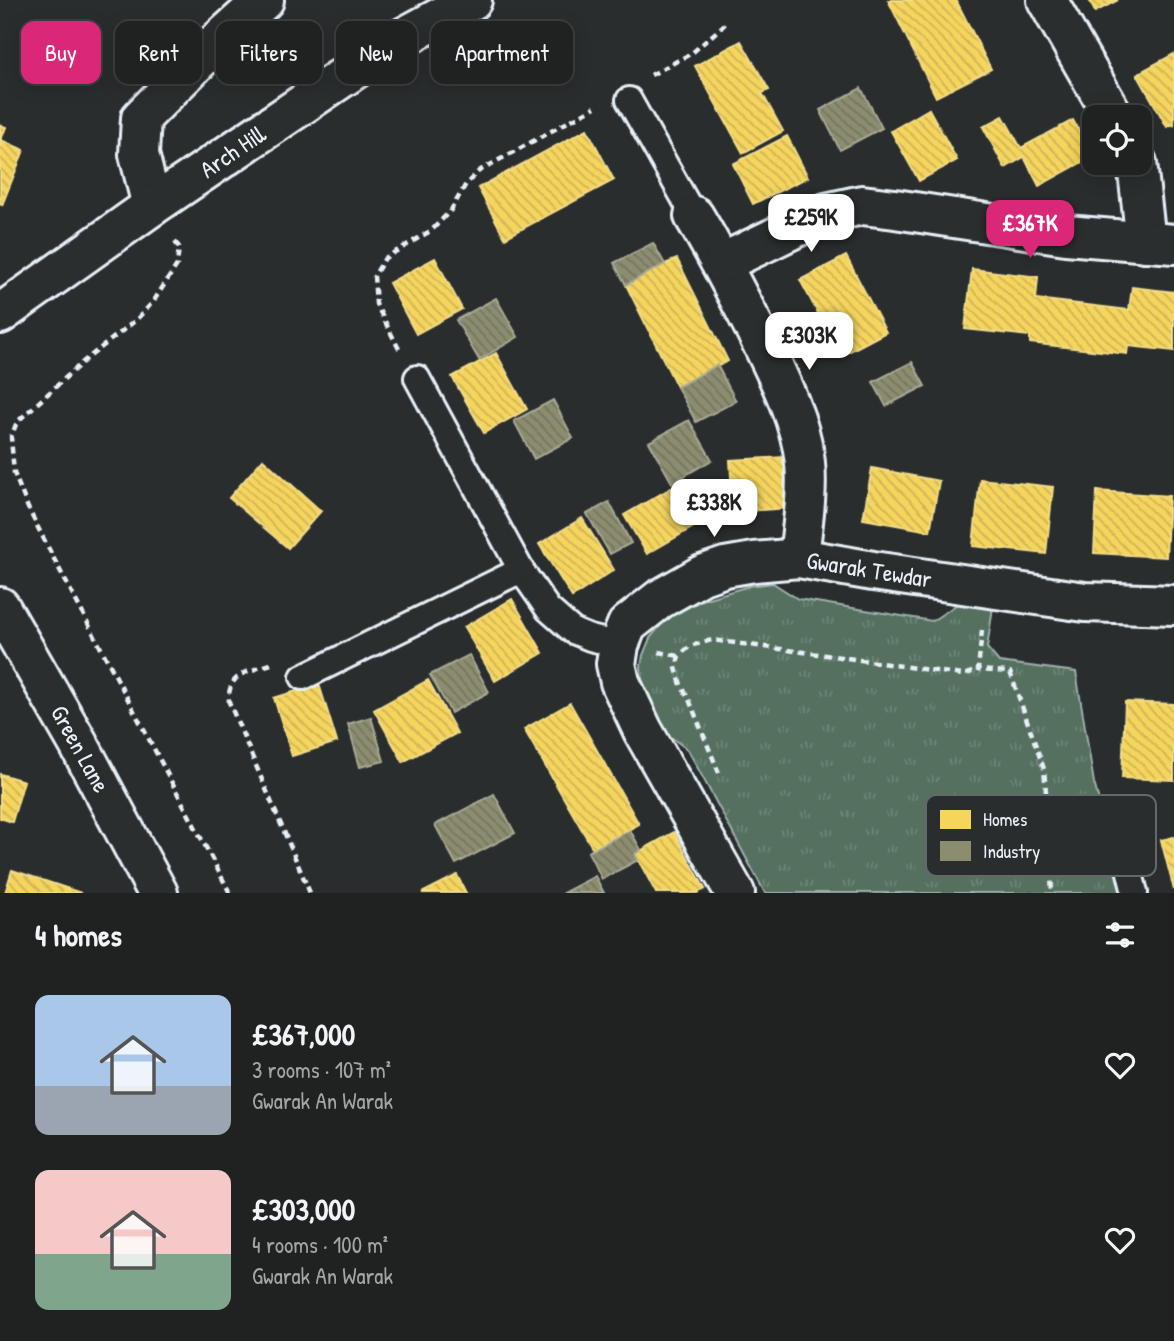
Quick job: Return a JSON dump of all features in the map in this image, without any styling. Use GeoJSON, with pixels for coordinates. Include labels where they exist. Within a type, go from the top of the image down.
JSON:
{"type":"FeatureCollection","features":[{"type":"Feature","properties":{"kind":"main road"},"geometry":{"type":"LineString","coordinates":[[152,205],[139,154],[141,118],[264,0]]}},
{"type":"Feature","properties":{"kind":"main road","name":"Arch Hill"},"geometry":{"type":"LineString","coordinates":[[0,314],[152,205],[395,43],[472,0]]}},
{"type":"Feature","properties":{"kind":"main road"},"geometry":{"type":"LineString","coordinates":[[1047,0],[1107,105]]}},
{"type":"Feature","properties":{"kind":"main road"},"geometry":{"type":"LineString","coordinates":[[722,263],[825,213],[862,205],[1066,235],[1160,243],[1141,175]]}},
{"type":"Feature","properties":{"kind":"main road"},"geometry":{"type":"LineString","coordinates":[[694,216],[722,263],[778,376],[799,431],[805,463],[799,558]]}},
{"type":"Feature","properties":{"kind":"main road","name":"Gwarak Tewdar"},"geometry":{"type":"LineString","coordinates":[[620,645],[627,625],[635,618],[660,599],[702,575],[725,567],[799,558],[1085,602],[1174,605]]}},
{"type":"Feature","properties":{"kind":"main road","name":"Green Lane"},"geometry":{"type":"LineString","coordinates":[[0,607],[78,743],[158,893]]}},
{"type":"Feature","properties":{"kind":"main road"},"geometry":{"type":"LineString","coordinates":[[620,645],[616,664],[620,682],[643,731],[734,893]]}},
{"type":"Feature","properties":{"kind":"lane"},"geometry":{"type":"LineString","coordinates":[[629,100],[694,216]]}},
{"type":"Feature","properties":{"kind":"lane"},"geometry":{"type":"LineString","coordinates":[[417,378],[521,570],[548,609],[573,631],[620,645]]}},
{"type":"Feature","properties":{"kind":"lane"},"geometry":{"type":"LineString","coordinates":[[303,677],[521,570]]}},
{"type":"Feature","properties":{"kind":"path"},"geometry":{"type":"LineString","coordinates":[[646,78],[692,53],[725,24]]}},
{"type":"Feature","properties":{"kind":"path"},"geometry":{"type":"LineString","coordinates":[[417,378],[376,304],[374,276],[385,258],[432,230],[451,210],[466,184],[479,171],[600,103]]}},
{"type":"Feature","properties":{"kind":"path"},"geometry":{"type":"LineString","coordinates":[[152,205],[178,247],[177,265],[153,303],[136,320],[84,361],[17,422],[12,437],[14,473],[53,557],[230,893]]}},
{"type":"Feature","properties":{"kind":"path"},"geometry":{"type":"LineString","coordinates":[[978,670],[987,588]]}},
{"type":"Feature","properties":{"kind":"path"},"geometry":{"type":"LineString","coordinates":[[721,779],[676,668],[679,656],[690,646],[712,640],[963,675],[978,670],[1010,672],[1041,758],[1046,795]]}},
{"type":"Feature","properties":{"kind":"path"},"geometry":{"type":"LineString","coordinates":[[303,677],[295,656],[237,676],[228,691],[229,702],[310,893]]}},
{"type":"Feature","properties":{"kind":"green space"},"geometry":{"type":"Polygon","coordinates":[[[773,583],[798,599],[932,621],[962,601],[993,607],[987,648],[999,662],[1076,672],[1097,795],[926,795],[926,876],[1120,876],[1125,893],[765,893],[688,750],[667,734],[642,688],[643,655],[650,638],[666,619],[702,600],[749,586],[773,583]]]}},
{"type":"Feature","properties":{"kind":"building: Homes"},"geometry":{"type":"Polygon","coordinates":[[[888,0],[956,0],[991,69],[936,97],[888,0]]]}},
{"type":"Feature","properties":{"kind":"building: Homes"},"geometry":{"type":"Polygon","coordinates":[[[1089,0],[1118,0],[1095,12],[1089,0]]]}},
{"type":"Feature","properties":{"kind":"building: Homes"},"geometry":{"type":"Polygon","coordinates":[[[741,41],[769,90],[762,93],[783,131],[743,153],[695,66],[741,41]]]}},
{"type":"Feature","properties":{"kind":"building: Homes"},"geometry":{"type":"Polygon","coordinates":[[[1174,54],[1174,126],[1173,124],[1167,127],[1137,74],[1174,54]]]}},
{"type":"Feature","properties":{"kind":"building: Homes"},"geometry":{"type":"Polygon","coordinates":[[[929,109],[957,160],[919,181],[891,131],[929,109]]]}},
{"type":"Feature","properties":{"kind":"building: Homes"},"geometry":{"type":"Polygon","coordinates":[[[1003,116],[1021,148],[1073,120],[1082,136],[1082,162],[1039,186],[1024,157],[1005,168],[983,127],[1003,116]]]}},
{"type":"Feature","properties":{"kind":"building: Homes"},"geometry":{"type":"Polygon","coordinates":[[[0,125],[6,127],[1,140],[24,150],[2,205],[0,204],[0,125]]]}},
{"type":"Feature","properties":{"kind":"building: Homes"},"geometry":{"type":"Polygon","coordinates":[[[587,129],[614,180],[505,238],[478,188],[587,129]]]}},
{"type":"Feature","properties":{"kind":"building: Homes"},"geometry":{"type":"Polygon","coordinates":[[[787,136],[808,177],[753,204],[733,164],[787,136]]]}},
{"type":"Feature","properties":{"kind":"building: Homes"},"geometry":{"type":"Polygon","coordinates":[[[846,256],[886,332],[841,356],[800,280],[846,256]]]}},
{"type":"Feature","properties":{"kind":"building: Homes"},"geometry":{"type":"Polygon","coordinates":[[[435,258],[462,309],[416,334],[389,283],[435,258]]]}},
{"type":"Feature","properties":{"kind":"building: Homes"},"geometry":{"type":"Polygon","coordinates":[[[677,259],[728,361],[677,387],[626,285],[677,259]]]}},
{"type":"Feature","properties":{"kind":"building: Homes"},"geometry":{"type":"Polygon","coordinates":[[[972,269],[1038,277],[1036,299],[1129,310],[1132,287],[1174,292],[1174,351],[1128,346],[1127,354],[1030,343],[1030,336],[965,329],[972,269]]]}},
{"type":"Feature","properties":{"kind":"building: Homes"},"geometry":{"type":"Polygon","coordinates":[[[496,353],[527,409],[484,433],[452,377],[496,353]]]}},
{"type":"Feature","properties":{"kind":"building: Homes"},"geometry":{"type":"Polygon","coordinates":[[[785,457],[789,508],[733,512],[730,460],[785,457]]]}},
{"type":"Feature","properties":{"kind":"building: Homes"},"geometry":{"type":"Polygon","coordinates":[[[263,459],[321,511],[288,548],[229,498],[263,459]]]}},
{"type":"Feature","properties":{"kind":"building: Homes"},"geometry":{"type":"Polygon","coordinates":[[[872,468],[939,481],[930,531],[863,519],[872,468]]]}},
{"type":"Feature","properties":{"kind":"building: Homes"},"geometry":{"type":"Polygon","coordinates":[[[980,479],[1053,487],[1046,554],[973,546],[980,479]]]}},
{"type":"Feature","properties":{"kind":"building: Homes"},"geometry":{"type":"Polygon","coordinates":[[[676,485],[699,524],[647,554],[624,515],[676,485]]]}},
{"type":"Feature","properties":{"kind":"building: Homes"},"geometry":{"type":"Polygon","coordinates":[[[1097,491],[1169,496],[1166,557],[1094,553],[1097,491]]]}},
{"type":"Feature","properties":{"kind":"building: Homes"},"geometry":{"type":"Polygon","coordinates":[[[582,518],[614,570],[572,597],[539,544],[582,518]]]}},
{"type":"Feature","properties":{"kind":"building: Homes"},"geometry":{"type":"Polygon","coordinates":[[[512,599],[543,653],[495,681],[464,627],[512,599]]]}},
{"type":"Feature","properties":{"kind":"building: Homes"},"geometry":{"type":"Polygon","coordinates":[[[428,680],[457,733],[403,762],[374,710],[428,680]]]}},
{"type":"Feature","properties":{"kind":"building: Homes"},"geometry":{"type":"Polygon","coordinates":[[[319,684],[337,742],[292,756],[274,698],[319,684]]]}},
{"type":"Feature","properties":{"kind":"building: Homes"},"geometry":{"type":"Polygon","coordinates":[[[1125,702],[1174,704],[1174,780],[1122,778],[1125,702]]]}},
{"type":"Feature","properties":{"kind":"building: Homes"},"geometry":{"type":"Polygon","coordinates":[[[570,703],[639,824],[593,849],[524,729],[570,703]]]}},
{"type":"Feature","properties":{"kind":"building: Homes"},"geometry":{"type":"Polygon","coordinates":[[[0,774],[24,781],[12,822],[0,818],[0,774]]]}},
{"type":"Feature","properties":{"kind":"building: Homes"},"geometry":{"type":"Polygon","coordinates":[[[674,832],[705,889],[697,893],[656,893],[635,854],[674,832]]]}},
{"type":"Feature","properties":{"kind":"building: Homes"},"geometry":{"type":"Polygon","coordinates":[[[1174,837],[1174,890],[1161,840],[1174,837]]]}},
{"type":"Feature","properties":{"kind":"building: Homes"},"geometry":{"type":"Polygon","coordinates":[[[12,870],[81,893],[5,893],[12,870]]]}},
{"type":"Feature","properties":{"kind":"building: Homes"},"geometry":{"type":"Polygon","coordinates":[[[457,875],[466,893],[422,893],[457,875]]]}},
{"type":"Feature","properties":{"kind":"building: Industry"},"geometry":{"type":"Polygon","coordinates":[[[861,88],[882,128],[840,150],[820,110],[861,88]]]}},
{"type":"Feature","properties":{"kind":"building: Industry"},"geometry":{"type":"Polygon","coordinates":[[[653,243],[665,264],[626,285],[614,263],[653,243]]]}},
{"type":"Feature","properties":{"kind":"building: Industry"},"geometry":{"type":"Polygon","coordinates":[[[496,298],[518,337],[479,360],[456,320],[496,298]]]}},
{"type":"Feature","properties":{"kind":"building: Industry"},"geometry":{"type":"Polygon","coordinates":[[[912,362],[925,386],[886,406],[873,382],[912,362]]]}},
{"type":"Feature","properties":{"kind":"building: Industry"},"geometry":{"type":"Polygon","coordinates":[[[717,365],[736,401],[696,422],[677,387],[717,365]]]}},
{"type":"Feature","properties":{"kind":"building: Industry"},"geometry":{"type":"Polygon","coordinates":[[[553,400],[573,438],[534,459],[514,421],[553,400]]]}},
{"type":"Feature","properties":{"kind":"building: Industry"},"geometry":{"type":"Polygon","coordinates":[[[689,420],[712,460],[672,483],[649,442],[689,420]]]}},
{"type":"Feature","properties":{"kind":"building: Industry"},"geometry":{"type":"Polygon","coordinates":[[[609,502],[631,543],[610,554],[587,514],[609,502]]]}},
{"type":"Feature","properties":{"kind":"building: Industry"},"geometry":{"type":"Polygon","coordinates":[[[469,655],[489,692],[451,713],[430,675],[469,655]]]}},
{"type":"Feature","properties":{"kind":"building: Industry"},"geometry":{"type":"Polygon","coordinates":[[[371,717],[384,761],[360,767],[348,724],[371,717]]]}},
{"type":"Feature","properties":{"kind":"building: Industry"},"geometry":{"type":"Polygon","coordinates":[[[494,794],[515,833],[456,864],[435,825],[494,794]]]}},
{"type":"Feature","properties":{"kind":"building: Industry"},"geometry":{"type":"Polygon","coordinates":[[[630,830],[641,850],[635,854],[638,860],[602,879],[588,852],[630,830]]]}},
{"type":"Feature","properties":{"kind":"building: Industry"},"geometry":{"type":"Polygon","coordinates":[[[595,876],[604,893],[563,893],[595,876]]]}}]}
